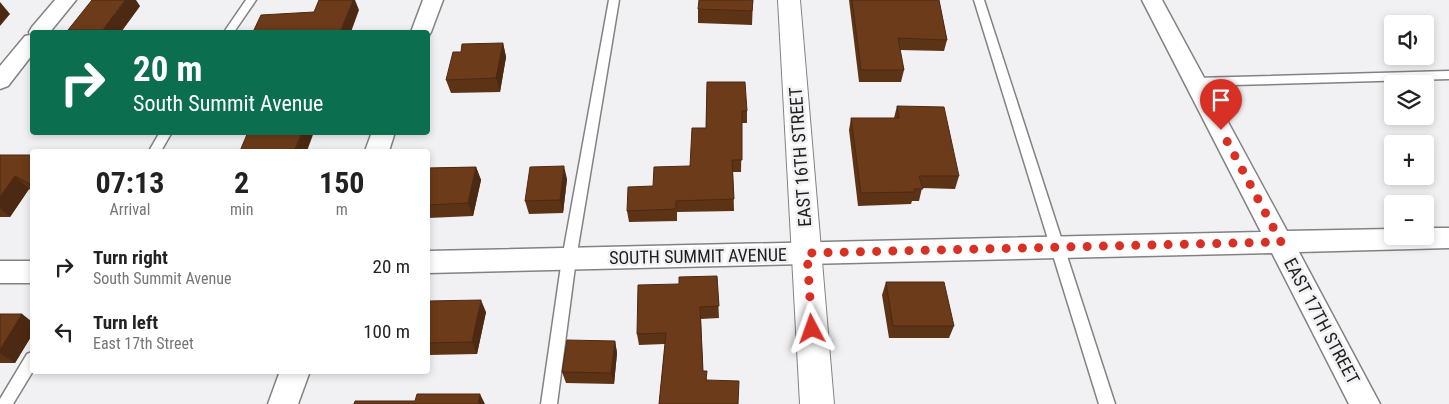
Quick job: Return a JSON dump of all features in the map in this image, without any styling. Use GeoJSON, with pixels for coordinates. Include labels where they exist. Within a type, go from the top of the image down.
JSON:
{"type":"FeatureCollection","features":[{"type":"Feature","properties":{"kind":"street"},"geometry":{"type":"LineString","coordinates":[[41,30],[66,0]]}},
{"type":"Feature","properties":{"kind":"street"},"geometry":{"type":"LineString","coordinates":[[422,30],[433,0]]}},
{"type":"Feature","properties":{"kind":"street","name":"EAST 16TH STREET"},"geometry":{"type":"LineString","coordinates":[[789,0],[817,404]]}},
{"type":"Feature","properties":{"kind":"street","name":"EAST 17TH STREET"},"geometry":{"type":"LineString","coordinates":[[1152,0],[1365,404]]}},
{"type":"Feature","properties":{"kind":"street"},"geometry":{"type":"LineString","coordinates":[[0,81],[30,44]]}},
{"type":"Feature","properties":{"kind":"street"},"geometry":{"type":"LineString","coordinates":[[378,149],[383,135]]}},
{"type":"Feature","properties":{"kind":"street","name":"SOUTH SUMMIT AVENUE"},"geometry":{"type":"LineString","coordinates":[[430,262],[1449,238]]}},
{"type":"Feature","properties":{"kind":"street"},"geometry":{"type":"LineString","coordinates":[[0,272],[30,272]]}},
{"type":"Feature","properties":{"kind":"street"},"geometry":{"type":"LineString","coordinates":[[283,404],[294,374]]}},
{"type":"Feature","properties":{"kind":"lane"},"geometry":{"type":"LineString","coordinates":[[230,30],[250,0]]}},
{"type":"Feature","properties":{"kind":"lane"},"geometry":{"type":"LineString","coordinates":[[549,404],[569,258],[614,0]]}},
{"type":"Feature","properties":{"kind":"lane"},"geometry":{"type":"LineString","coordinates":[[979,0],[1107,404]]}},
{"type":"Feature","properties":{"kind":"lane"},"geometry":{"type":"LineString","coordinates":[[1195,82],[1449,75]]}},
{"type":"Feature","properties":{"kind":"lane"},"geometry":{"type":"LineString","coordinates":[[156,149],[164,135]]}},
{"type":"Feature","properties":{"kind":"lane"},"geometry":{"type":"LineString","coordinates":[[6,404],[30,362]]}},
{"type":"Feature","properties":{"kind":"building"},"geometry":{"type":"Polygon","coordinates":[[[92,0],[125,0],[103,30],[68,30],[92,0]]]}},
{"type":"Feature","properties":{"kind":"building"},"geometry":{"type":"Polygon","coordinates":[[[319,0],[353,0],[341,30],[254,30],[261,15],[314,12],[319,0]]]}},
{"type":"Feature","properties":{"kind":"building"},"geometry":{"type":"Polygon","coordinates":[[[699,0],[753,0],[752,11],[698,9],[699,0]]]}},
{"type":"Feature","properties":{"kind":"building"},"geometry":{"type":"Polygon","coordinates":[[[852,0],[939,0],[947,40],[898,38],[904,70],[861,70],[852,0]]]}},
{"type":"Feature","properties":{"kind":"building"},"geometry":{"type":"Polygon","coordinates":[[[503,43],[496,78],[446,80],[453,52],[461,52],[462,44],[503,43]]]}},
{"type":"Feature","properties":{"kind":"building"},"geometry":{"type":"Polygon","coordinates":[[[707,82],[745,82],[747,111],[742,111],[742,160],[732,160],[734,199],[676,201],[676,209],[627,211],[628,187],[653,186],[654,167],[690,166],[692,128],[706,128],[707,82]]]}},
{"type":"Feature","properties":{"kind":"building"},"geometry":{"type":"Polygon","coordinates":[[[897,106],[944,107],[959,176],[919,176],[923,189],[914,189],[915,192],[861,193],[851,118],[899,118],[897,106]]]}},
{"type":"Feature","properties":{"kind":"building"},"geometry":{"type":"Polygon","coordinates":[[[247,135],[301,135],[295,149],[241,149],[247,135]]]}},
{"type":"Feature","properties":{"kind":"building"},"geometry":{"type":"Polygon","coordinates":[[[0,155],[30,155],[30,184],[15,176],[0,197],[0,155]]]}},
{"type":"Feature","properties":{"kind":"building"},"geometry":{"type":"Polygon","coordinates":[[[564,166],[560,200],[525,201],[530,167],[564,166]]]}},
{"type":"Feature","properties":{"kind":"building"},"geometry":{"type":"Polygon","coordinates":[[[476,167],[468,203],[430,205],[430,168],[476,167]]]}},
{"type":"Feature","properties":{"kind":"building"},"geometry":{"type":"Polygon","coordinates":[[[717,276],[719,306],[700,307],[703,371],[707,371],[706,380],[739,381],[738,404],[659,404],[666,333],[637,334],[638,285],[679,284],[679,277],[717,276]]]}},
{"type":"Feature","properties":{"kind":"building"},"geometry":{"type":"Polygon","coordinates":[[[886,282],[944,282],[954,326],[893,326],[886,282]]]}},
{"type":"Feature","properties":{"kind":"building"},"geometry":{"type":"Polygon","coordinates":[[[481,300],[472,342],[430,343],[430,301],[481,300]]]}},
{"type":"Feature","properties":{"kind":"building"},"geometry":{"type":"Polygon","coordinates":[[[0,314],[22,314],[0,350],[0,314]]]}},
{"type":"Feature","properties":{"kind":"building"},"geometry":{"type":"Polygon","coordinates":[[[567,340],[615,341],[611,373],[562,372],[567,340]]]}},
{"type":"Feature","properties":{"kind":"building"},"geometry":{"type":"Polygon","coordinates":[[[417,394],[480,394],[478,404],[354,404],[355,401],[415,401],[417,394]]]}},
{"type":"Feature","properties":{"kind":"route"},"geometry":{"type":"LineString","coordinates":[[812,329],[807,253],[1281,242],[1221,130]]}}]}
